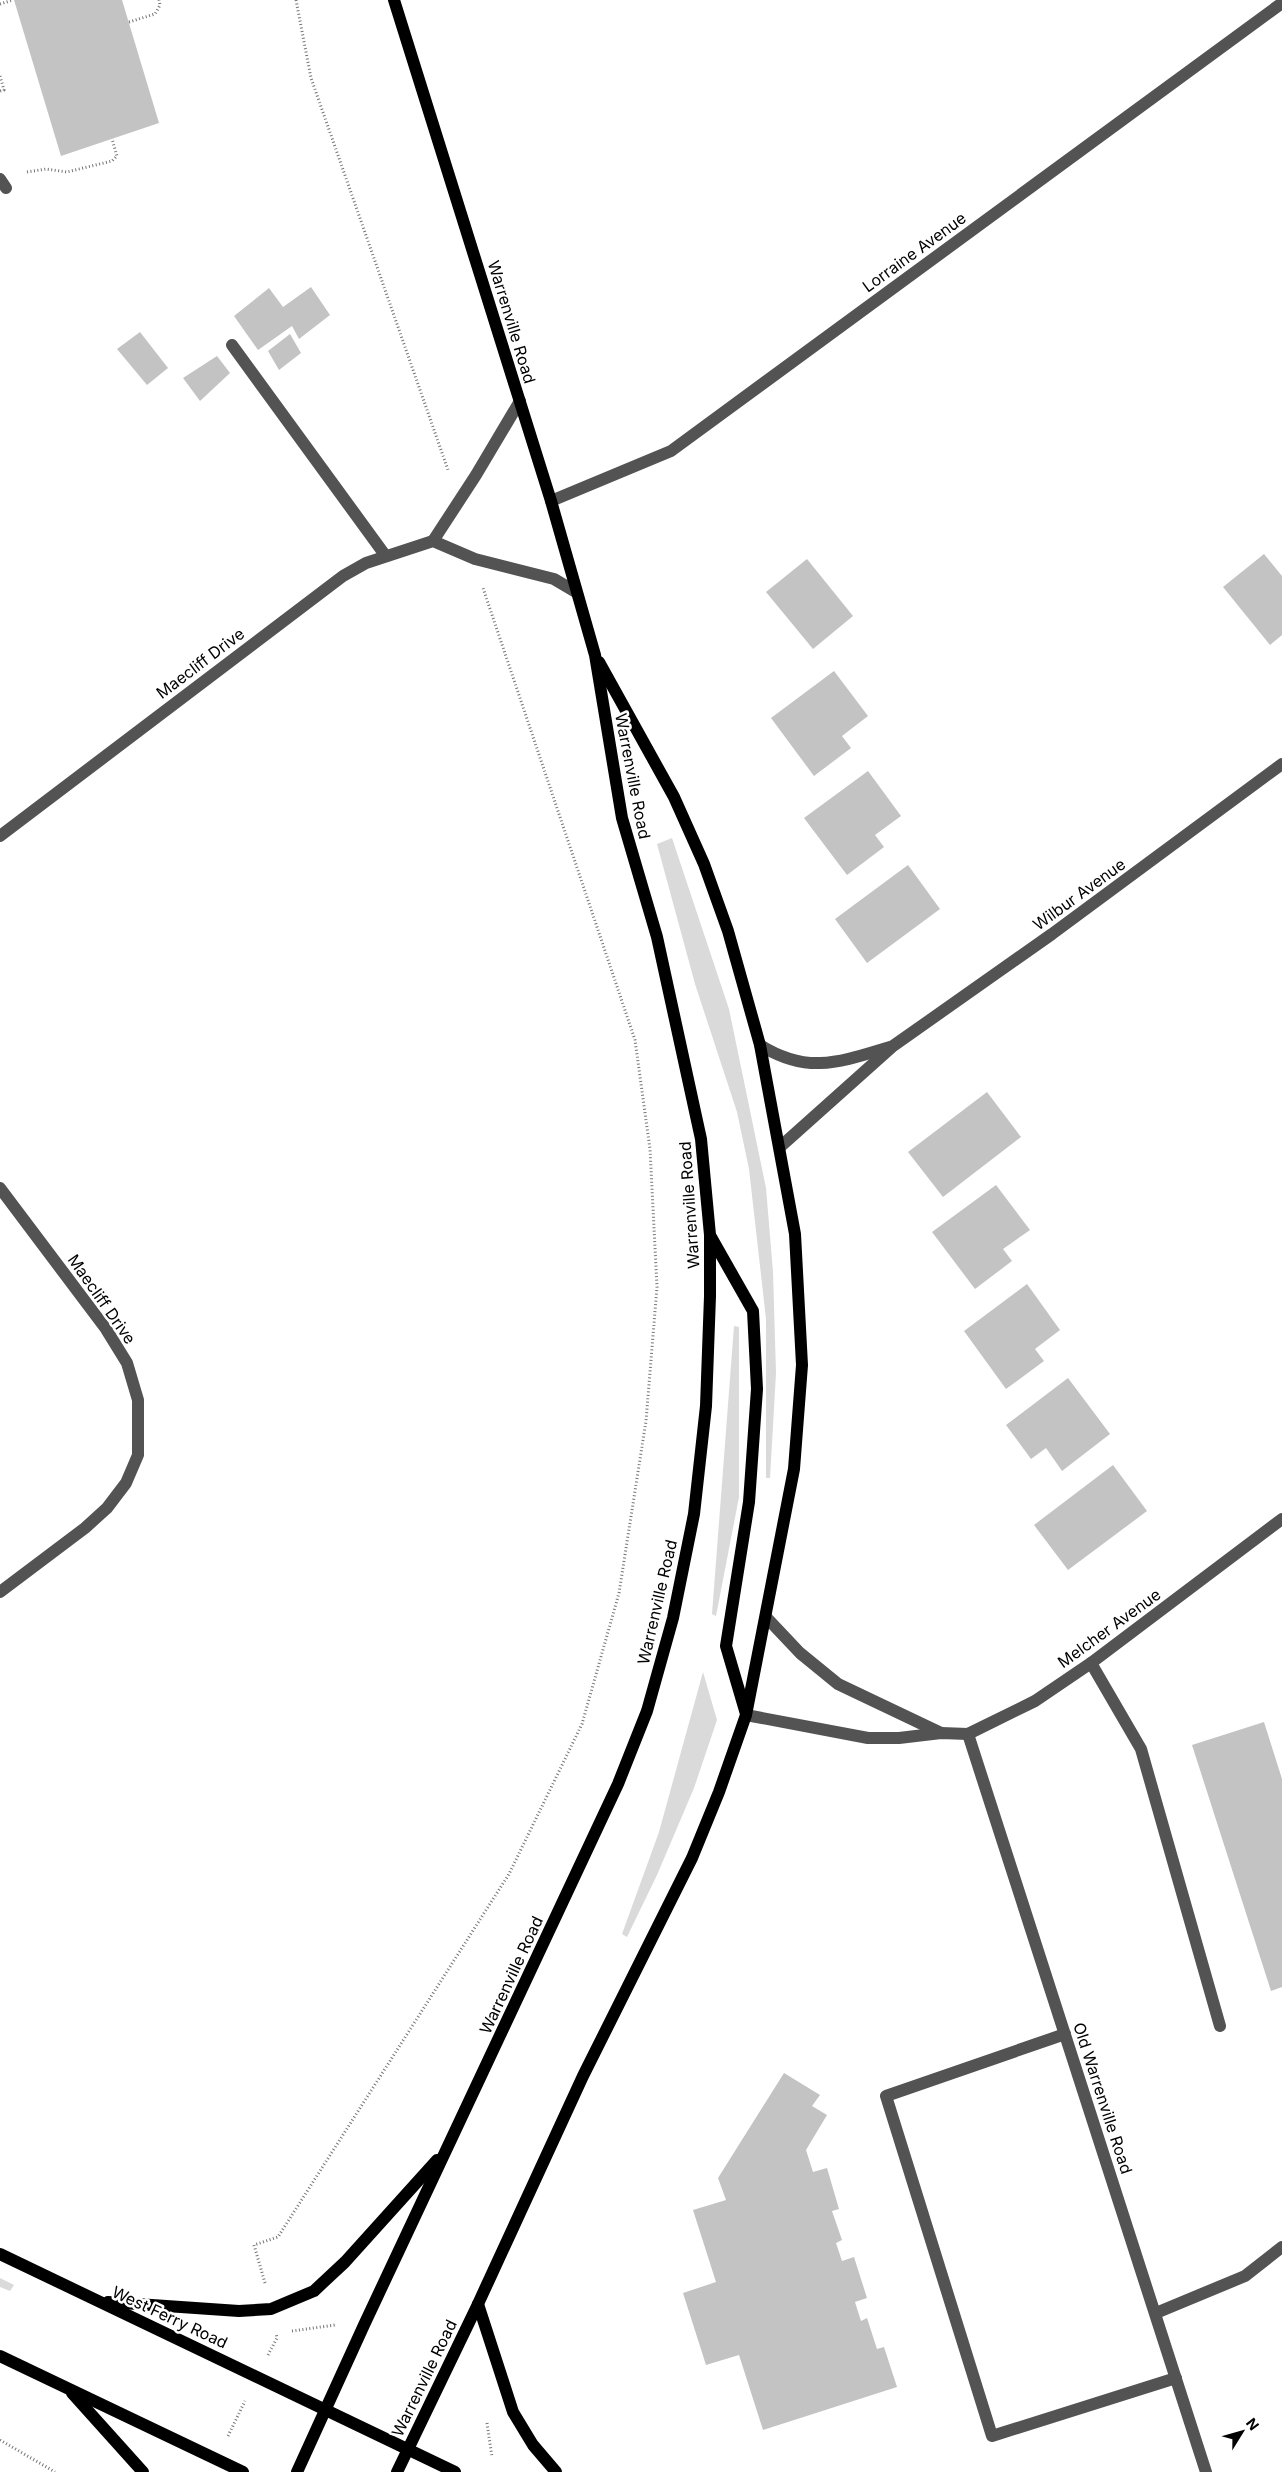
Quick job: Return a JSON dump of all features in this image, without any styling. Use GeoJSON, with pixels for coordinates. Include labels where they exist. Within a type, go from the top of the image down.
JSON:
{"type":"FeatureCollection","features":[{"type":"Feature","properties":{"kind":"main road","name":"Warrenville Road"},"geometry":{"type":"LineString","coordinates":[[394,0],[551,501],[595,655],[622,818],[657,937],[699,1129],[710,1235],[706,1406],[694,1514],[673,1618],[647,1711],[618,1784],[361,2332],[327,2410],[455,2472]]}},
{"type":"Feature","properties":{"kind":"main road","name":"Warrenville Road"},"geometry":{"type":"LineString","coordinates":[[407,2450],[478,2304],[583,2076],[692,1858],[746,1715],[794,1469],[802,1365],[795,1234],[760,1045],[728,931],[704,864],[674,797],[595,655]]}},
{"type":"Feature","properties":{"kind":"main road"},"geometry":{"type":"LineString","coordinates":[[710,1235],[753,1311],[757,1389],[749,1502],[726,1646],[746,1715]]}},
{"type":"Feature","properties":{"kind":"main road"},"geometry":{"type":"LineString","coordinates":[[99,2302],[239,2311],[271,2309],[314,2291],[345,2262],[446,2151]]}},
{"type":"Feature","properties":{"kind":"main road","name":"West Ferry Road"},"geometry":{"type":"LineString","coordinates":[[0,2254],[327,2410]]}},
{"type":"Feature","properties":{"kind":"main road"},"geometry":{"type":"LineString","coordinates":[[478,2304],[513,2412],[533,2445],[556,2472]]}},
{"type":"Feature","properties":{"kind":"main road"},"geometry":{"type":"LineString","coordinates":[[0,2356],[243,2472]]}},
{"type":"Feature","properties":{"kind":"main road"},"geometry":{"type":"LineString","coordinates":[[69,2389],[143,2472]]}},
{"type":"Feature","properties":{"kind":"main road"},"geometry":{"type":"LineString","coordinates":[[297,2472],[327,2410]]}},
{"type":"Feature","properties":{"kind":"main road"},"geometry":{"type":"LineString","coordinates":[[397,2472],[407,2450]]}},
{"type":"Feature","properties":{"kind":"street","name":"Lorraine Avenue"},"geometry":{"type":"LineString","coordinates":[[551,501],[671,451],[1282,2]]}},
{"type":"Feature","properties":{"kind":"street"},"geometry":{"type":"LineString","coordinates":[[232,345],[385,555]]}},
{"type":"Feature","properties":{"kind":"street"},"geometry":{"type":"LineString","coordinates":[[520,401],[433,542],[475,560],[554,579],[576,592]]}},
{"type":"Feature","properties":{"kind":"street","name":"Maecliff Drive"},"geometry":{"type":"LineString","coordinates":[[0,836],[343,576],[366,562],[433,542]]}},
{"type":"Feature","properties":{"kind":"street","name":"Wilbur Avenue"},"geometry":{"type":"LineString","coordinates":[[780,1147],[892,1046],[1052,934],[1282,764]]}},
{"type":"Feature","properties":{"kind":"street","name":"Wilbur Avenue"},"geometry":{"type":"LineString","coordinates":[[760,1045],[779,1057],[806,1063],[842,1062],[892,1046]]}},
{"type":"Feature","properties":{"kind":"street","name":"Maecliff Drive"},"geometry":{"type":"LineString","coordinates":[[0,1188],[106,1329],[127,1363],[138,1400],[138,1455],[126,1483],[107,1508],[85,1528],[0,1592]]}},
{"type":"Feature","properties":{"kind":"street","name":"Melcher Avenue"},"geometry":{"type":"LineString","coordinates":[[746,1715],[868,1738],[899,1738],[941,1733],[968,1734],[1035,1701],[1091,1663],[1282,1519]]}},
{"type":"Feature","properties":{"kind":"street","name":"Melcher Avenue"},"geometry":{"type":"LineString","coordinates":[[766,1617],[800,1653],[838,1684],[941,1733]]}},
{"type":"Feature","properties":{"kind":"street"},"geometry":{"type":"LineString","coordinates":[[1091,1663],[1141,1749],[1220,2026]]}},
{"type":"Feature","properties":{"kind":"street","name":"Old Warrenville Road"},"geometry":{"type":"LineString","coordinates":[[968,1734],[1206,2472]]}},
{"type":"Feature","properties":{"kind":"street"},"geometry":{"type":"LineString","coordinates":[[1065,2034],[886,2096],[992,2436],[1176,2378]]}},
{"type":"Feature","properties":{"kind":"street"},"geometry":{"type":"LineString","coordinates":[[1156,2313],[1245,2276],[1282,2247]]}},
{"type":"Feature","properties":{"kind":"path"},"geometry":{"type":"LineString","coordinates":[[0,4],[13,0]]}},
{"type":"Feature","properties":{"kind":"path"},"geometry":{"type":"LineString","coordinates":[[129,22],[155,14],[160,5],[159,0]]}},
{"type":"Feature","properties":{"kind":"path"},"geometry":{"type":"LineString","coordinates":[[296,0],[311,78],[450,477]]}},
{"type":"Feature","properties":{"kind":"path"},"geometry":{"type":"LineString","coordinates":[[0,76],[4,90],[0,91]]}},
{"type":"Feature","properties":{"kind":"path"},"geometry":{"type":"LineString","coordinates":[[26,172],[46,169],[67,172],[112,161],[117,156],[112,139]]}},
{"type":"Feature","properties":{"kind":"path"},"geometry":{"type":"LineString","coordinates":[[265,2286],[254,2245],[278,2237],[510,1874],[582,1724],[619,1593],[646,1421],[656,1288],[650,1149],[635,1040],[480,581]]}},
{"type":"Feature","properties":{"kind":"path"},"geometry":{"type":"LineString","coordinates":[[216,2459],[258,2376],[276,2335],[335,2325]]}},
{"type":"Feature","properties":{"kind":"path"},"geometry":{"type":"LineString","coordinates":[[487,2420],[492,2457]]}},
{"type":"Feature","properties":{"kind":"path"},"geometry":{"type":"LineString","coordinates":[[0,2440],[55,2472]]}},
{"type":"Feature","properties":{"kind":"shaded area"},"geometry":{"type":"Polygon","coordinates":[[[672,838],[729,1009],[766,1188],[773,1272],[776,1373],[770,1478],[766,1478],[766,1319],[749,1169],[737,1112],[695,984],[657,844],[672,838]]]}},
{"type":"Feature","properties":{"kind":"shaded area"},"geometry":{"type":"Polygon","coordinates":[[[734,1326],[739,1327],[739,1497],[716,1616],[712,1614],[734,1326]]]}},
{"type":"Feature","properties":{"kind":"shaded area"},"geometry":{"type":"Polygon","coordinates":[[[703,1672],[717,1720],[694,1788],[657,1875],[627,1937],[622,1934],[659,1832],[703,1672]]]}},
{"type":"Feature","properties":{"kind":"shaded area"},"geometry":{"type":"Polygon","coordinates":[[[0,2278],[14,2285],[10,2291],[0,2287],[0,2278]]]}},
{"type":"Feature","properties":{"kind":"building"},"geometry":{"type":"Polygon","coordinates":[[[14,0],[122,0],[159,123],[61,156],[14,0]]]}},
{"type":"Feature","properties":{"kind":"building"},"geometry":{"type":"Polygon","coordinates":[[[311,287],[330,315],[299,339],[292,326],[258,350],[234,316],[269,288],[283,307],[311,287]]]}},
{"type":"Feature","properties":{"kind":"building"},"geometry":{"type":"Polygon","coordinates":[[[140,332],[168,368],[147,385],[117,349],[140,332]]]}},
{"type":"Feature","properties":{"kind":"building"},"geometry":{"type":"Polygon","coordinates":[[[290,334],[301,353],[279,370],[268,351],[290,334]]]}},
{"type":"Feature","properties":{"kind":"building"},"geometry":{"type":"Polygon","coordinates":[[[217,356],[230,373],[200,401],[183,378],[217,356]]]}},
{"type":"Feature","properties":{"kind":"building"},"geometry":{"type":"Polygon","coordinates":[[[1264,554],[1282,576],[1282,635],[1270,645],[1223,587],[1264,554]]]}},
{"type":"Feature","properties":{"kind":"building"},"geometry":{"type":"Polygon","coordinates":[[[807,559],[853,616],[813,649],[766,592],[807,559]]]}},
{"type":"Feature","properties":{"kind":"building"},"geometry":{"type":"Polygon","coordinates":[[[834,671],[868,716],[842,736],[851,748],[814,776],[771,718],[834,671]]]}},
{"type":"Feature","properties":{"kind":"building"},"geometry":{"type":"Polygon","coordinates":[[[868,771],[901,816],[875,835],[884,847],[847,875],[804,818],[868,771]]]}},
{"type":"Feature","properties":{"kind":"building"},"geometry":{"type":"Polygon","coordinates":[[[908,865],[940,909],[867,963],[835,919],[908,865]]]}},
{"type":"Feature","properties":{"kind":"building"},"geometry":{"type":"Polygon","coordinates":[[[987,1092],[1021,1137],[943,1197],[908,1152],[987,1092]]]}},
{"type":"Feature","properties":{"kind":"building"},"geometry":{"type":"Polygon","coordinates":[[[996,1185],[1030,1230],[1003,1249],[1012,1261],[975,1289],[932,1232],[996,1185]]]}},
{"type":"Feature","properties":{"kind":"building"},"geometry":{"type":"Polygon","coordinates":[[[1027,1284],[1060,1330],[1035,1349],[1044,1361],[1006,1389],[964,1331],[1027,1284]]]}},
{"type":"Feature","properties":{"kind":"building"},"geometry":{"type":"Polygon","coordinates":[[[1068,1378],[1110,1434],[1062,1471],[1046,1448],[1031,1459],[1006,1425],[1068,1378]]]}},
{"type":"Feature","properties":{"kind":"building"},"geometry":{"type":"Polygon","coordinates":[[[1113,1465],[1147,1511],[1068,1570],[1034,1525],[1113,1465]]]}},
{"type":"Feature","properties":{"kind":"building"},"geometry":{"type":"Polygon","coordinates":[[[1264,1722],[1282,1779],[1282,1987],[1271,1991],[1192,1745],[1264,1722]]]}},
{"type":"Feature","properties":{"kind":"building"},"geometry":{"type":"Polygon","coordinates":[[[784,2073],[820,2095],[812,2106],[827,2115],[806,2150],[813,2172],[827,2168],[839,2209],[832,2211],[842,2240],[836,2243],[842,2261],[854,2257],[867,2298],[855,2302],[861,2321],[867,2318],[877,2349],[884,2347],[897,2387],[763,2430],[739,2355],[706,2365],[683,2293],[716,2282],[693,2210],[726,2200],[718,2178],[784,2073]]]}}]}
